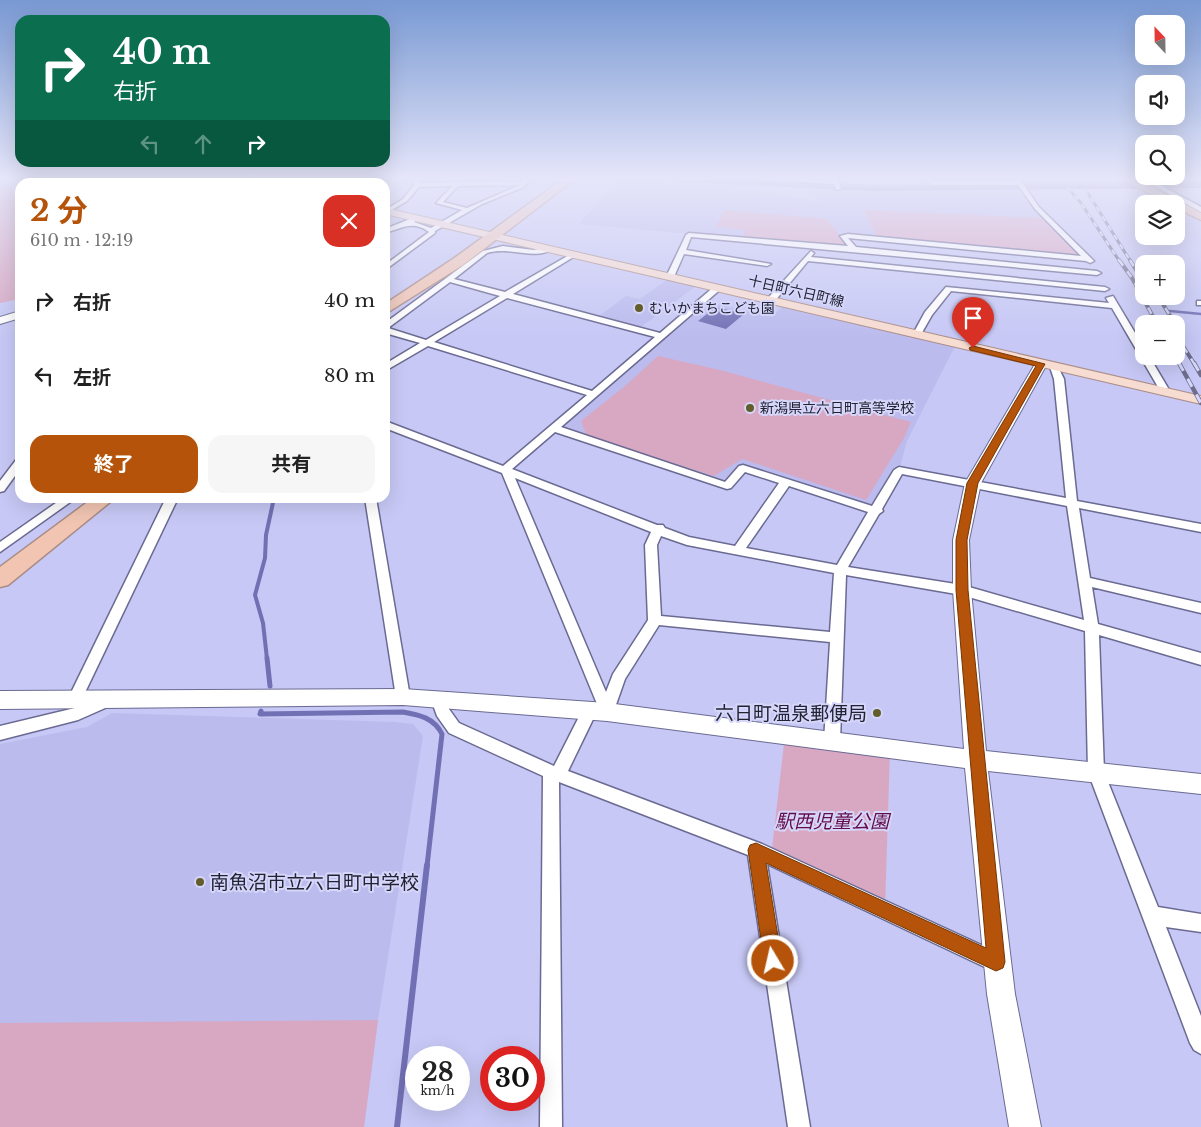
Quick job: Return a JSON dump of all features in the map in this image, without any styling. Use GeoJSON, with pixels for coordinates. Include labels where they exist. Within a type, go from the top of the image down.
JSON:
{"type":"FeatureCollection","features":[{"type":"Feature","properties":{"kind":"highway"},"geometry":{"type":"LineString","coordinates":[[390,307],[499,232]]}},
{"type":"Feature","properties":{"kind":"highway"},"geometry":{"type":"LineString","coordinates":[[0,579],[99,503]]}},
{"type":"Feature","properties":{"kind":"main road","name":"十日町六日町線"},"geometry":{"type":"LineString","coordinates":[[475,232],[1201,400]]}},
{"type":"Feature","properties":{"kind":"street"},"geometry":{"type":"LineString","coordinates":[[390,263],[431,236],[432,232]]}},
{"type":"Feature","properties":{"kind":"street"},"geometry":{"type":"LineString","coordinates":[[1061,232],[1089,259],[1135,341]]}},
{"type":"Feature","properties":{"kind":"street"},"geometry":{"type":"LineString","coordinates":[[670,277],[689,235],[1097,273]]}},
{"type":"Feature","properties":{"kind":"street"},"geometry":{"type":"LineString","coordinates":[[854,249],[843,236],[1089,259]]}},
{"type":"Feature","properties":{"kind":"street"},"geometry":{"type":"LineString","coordinates":[[936,245],[938,258]]}},
{"type":"Feature","properties":{"kind":"street"},"geometry":{"type":"LineString","coordinates":[[771,300],[816,247]]}},
{"type":"Feature","properties":{"kind":"street"},"geometry":{"type":"LineString","coordinates":[[390,324],[485,252],[498,248],[511,248],[535,253],[549,249]]}},
{"type":"Feature","properties":{"kind":"street"},"geometry":{"type":"LineString","coordinates":[[681,251],[767,264]]}},
{"type":"Feature","properties":{"kind":"street"},"geometry":{"type":"LineString","coordinates":[[390,365],[573,254]]}},
{"type":"Feature","properties":{"kind":"street"},"geometry":{"type":"LineString","coordinates":[[806,259],[1105,289]]}},
{"type":"Feature","properties":{"kind":"street"},"geometry":{"type":"LineString","coordinates":[[973,261],[977,276]]}},
{"type":"Feature","properties":{"kind":"street"},"geometry":{"type":"LineString","coordinates":[[990,277],[994,293]]}},
{"type":"Feature","properties":{"kind":"street"},"geometry":{"type":"LineString","coordinates":[[450,280],[660,336]]}},
{"type":"Feature","properties":{"kind":"street"},"geometry":{"type":"LineString","coordinates":[[506,470],[592,394],[718,288]]}},
{"type":"Feature","properties":{"kind":"street"},"geometry":{"type":"LineString","coordinates":[[917,334],[928,314],[949,289],[1114,306]]}},
{"type":"Feature","properties":{"kind":"street"},"geometry":{"type":"LineString","coordinates":[[0,322],[15,316]]}},
{"type":"Feature","properties":{"kind":"street"},"geometry":{"type":"LineString","coordinates":[[390,330],[592,394]]}},
{"type":"Feature","properties":{"kind":"street"},"geometry":{"type":"LineString","coordinates":[[1149,365],[1163,388],[1159,390]]}},
{"type":"Feature","properties":{"kind":"street"},"geometry":{"type":"LineString","coordinates":[[1025,1127],[1013,1072],[996,962],[976,760],[962,590],[961,540],[972,483],[1048,366],[1059,379],[1072,503],[1092,628],[1096,772],[1201,1043]]}},
{"type":"Feature","properties":{"kind":"street"},"geometry":{"type":"LineString","coordinates":[[390,426],[659,528],[687,541],[840,570],[962,590],[1201,659]]}},
{"type":"Feature","properties":{"kind":"street"},"geometry":{"type":"LineString","coordinates":[[553,428],[727,486],[743,468],[877,511]]}},
{"type":"Feature","properties":{"kind":"street"},"geometry":{"type":"LineString","coordinates":[[0,489],[15,469]]}},
{"type":"Feature","properties":{"kind":"street"},"geometry":{"type":"LineString","coordinates":[[506,470],[598,712]]}},
{"type":"Feature","properties":{"kind":"street"},"geometry":{"type":"LineString","coordinates":[[832,741],[840,570],[877,511],[899,470],[1201,528]]}},
{"type":"Feature","properties":{"kind":"street"},"geometry":{"type":"LineString","coordinates":[[738,551],[786,482]]}},
{"type":"Feature","properties":{"kind":"street"},"geometry":{"type":"LineString","coordinates":[[0,548],[63,503]]}},
{"type":"Feature","properties":{"kind":"street"},"geometry":{"type":"LineString","coordinates":[[74,701],[170,503]]}},
{"type":"Feature","properties":{"kind":"street"},"geometry":{"type":"LineString","coordinates":[[371,503],[403,698]]}},
{"type":"Feature","properties":{"kind":"street"},"geometry":{"type":"LineString","coordinates":[[551,1127],[554,773],[598,712],[655,620],[652,546],[659,528]]}},
{"type":"Feature","properties":{"kind":"street"},"geometry":{"type":"LineString","coordinates":[[1084,581],[1201,608]]}},
{"type":"Feature","properties":{"kind":"street"},"geometry":{"type":"LineString","coordinates":[[655,620],[837,638]]}},
{"type":"Feature","properties":{"kind":"street"},"geometry":{"type":"LineString","coordinates":[[438,699],[442,712],[454,728],[554,773],[756,850],[996,962]]}},
{"type":"Feature","properties":{"kind":"street"},"geometry":{"type":"LineString","coordinates":[[0,700],[438,699],[598,712],[976,760],[1201,784]]}},
{"type":"Feature","properties":{"kind":"street"},"geometry":{"type":"LineString","coordinates":[[0,733],[78,714],[109,700]]}},
{"type":"Feature","properties":{"kind":"street"},"geometry":{"type":"LineString","coordinates":[[756,850],[799,1127]]}},
{"type":"Feature","properties":{"kind":"street"},"geometry":{"type":"LineString","coordinates":[[1153,916],[1201,924]]}},
{"type":"Feature","properties":{"kind":"shaded area"},"geometry":{"type":"Polygon","coordinates":[[[663,232],[1061,232],[1089,259],[844,236],[854,249],[663,232]]]}},
{"type":"Feature","properties":{"kind":"shaded area","name":"むいかまちこども園"},"geometry":{"type":"Polygon","coordinates":[[[668,279],[696,286],[641,327],[599,316],[626,296],[640,299],[668,279]]]}},
{"type":"Feature","properties":{"kind":"shaded area","name":"新潟県立六日町高等学校"},"geometry":{"type":"Polygon","coordinates":[[[704,301],[772,317],[785,304],[956,344],[907,441],[899,470],[877,511],[743,469],[727,486],[553,428],[704,301]]]}},
{"type":"Feature","properties":{"kind":"shaded area"},"geometry":{"type":"Polygon","coordinates":[[[716,307],[744,314],[726,329],[698,321],[716,307]]]}},
{"type":"Feature","properties":{"kind":"shaded area","name":"南魚沼市立六日町中学校"},"geometry":{"type":"Polygon","coordinates":[[[112,713],[394,722],[413,724],[423,736],[378,1020],[364,1127],[0,1127],[0,744],[87,727],[112,713]]]}},
{"type":"Feature","properties":{"kind":"green space"},"geometry":{"type":"Polygon","coordinates":[[[0,232],[15,232],[15,300],[0,303],[0,232]]]}},
{"type":"Feature","properties":{"kind":"green space"},"geometry":{"type":"Polygon","coordinates":[[[745,232],[836,232],[848,247],[743,238],[745,232]]]}},
{"type":"Feature","properties":{"kind":"green space"},"geometry":{"type":"Polygon","coordinates":[[[874,232],[1056,232],[1082,256],[877,237],[874,232]]]}},
{"type":"Feature","properties":{"kind":"green space"},"geometry":{"type":"Polygon","coordinates":[[[658,356],[720,370],[911,422],[904,438],[866,500],[742,459],[714,476],[587,437],[581,421],[625,386],[658,356]]]}},
{"type":"Feature","properties":{"kind":"green space","name":"駅西児童公園"},"geometry":{"type":"Polygon","coordinates":[[[785,735],[890,749],[885,910],[771,857],[785,735]]]}},
{"type":"Feature","properties":{"kind":"green space"},"geometry":{"type":"Polygon","coordinates":[[[378,1020],[364,1127],[0,1127],[0,1023],[378,1020]]]}},
{"type":"Feature","properties":{"kind":"waterway"},"geometry":{"type":"LineString","coordinates":[[1170,311],[1201,314]]}},
{"type":"Feature","properties":{"kind":"waterway"},"geometry":{"type":"LineString","coordinates":[[267,659],[263,623],[255,595],[265,558],[266,535],[273,503]]}},
{"type":"Feature","properties":{"kind":"waterway"},"geometry":{"type":"LineString","coordinates":[[267,658],[270,686]]}},
{"type":"Feature","properties":{"kind":"waterway"},"geometry":{"type":"LineString","coordinates":[[261,711],[260,714],[403,712],[421,716],[435,724],[442,734],[427,866]]}},
{"type":"Feature","properties":{"kind":"waterway"},"geometry":{"type":"LineString","coordinates":[[397,1127],[427,865]]}},
{"type":"Feature","properties":{"kind":"railway"},"geometry":{"type":"LineString","coordinates":[[1100,232],[1120,262]]}},
{"type":"Feature","properties":{"kind":"railway"},"geometry":{"type":"LineString","coordinates":[[1112,232],[1131,262]]}},
{"type":"Feature","properties":{"kind":"railway"},"geometry":{"type":"LineString","coordinates":[[1119,260],[1132,278],[1152,315]]}},
{"type":"Feature","properties":{"kind":"railway"},"geometry":{"type":"LineString","coordinates":[[1130,260],[1135,268]]}},
{"type":"Feature","properties":{"kind":"railway"},"geometry":{"type":"LineString","coordinates":[[1163,305],[1170,315]]}},
{"type":"Feature","properties":{"kind":"railway"},"geometry":{"type":"LineString","coordinates":[[1185,349],[1195,365]]}},
{"type":"Feature","properties":{"kind":"railway"},"geometry":{"type":"LineString","coordinates":[[1194,363],[1201,375]]}},
{"type":"Feature","properties":{"kind":"railway"},"geometry":{"type":"LineString","coordinates":[[1180,365],[1201,403]]}},
{"type":"Feature","properties":{"kind":"place","name":"むいかまちこども園"},"geometry":{"type":"Point","coordinates":[639,308]}},
{"type":"Feature","properties":{"kind":"place","name":"新潟県立六日町高等学校"},"geometry":{"type":"Point","coordinates":[750,408]}},
{"type":"Feature","properties":{"kind":"place","name":"六日町温泉郵便局"},"geometry":{"type":"Point","coordinates":[877,713]}},
{"type":"Feature","properties":{"kind":"place","name":"南魚沼市立六日町中学校"},"geometry":{"type":"Point","coordinates":[200,882]}},
{"type":"Feature","properties":{"kind":"route"},"geometry":{"type":"LineString","coordinates":[[773,961],[756,850],[996,962],[976,760],[962,590],[961,540],[972,483],[1041,364],[973,348]]}}]}
